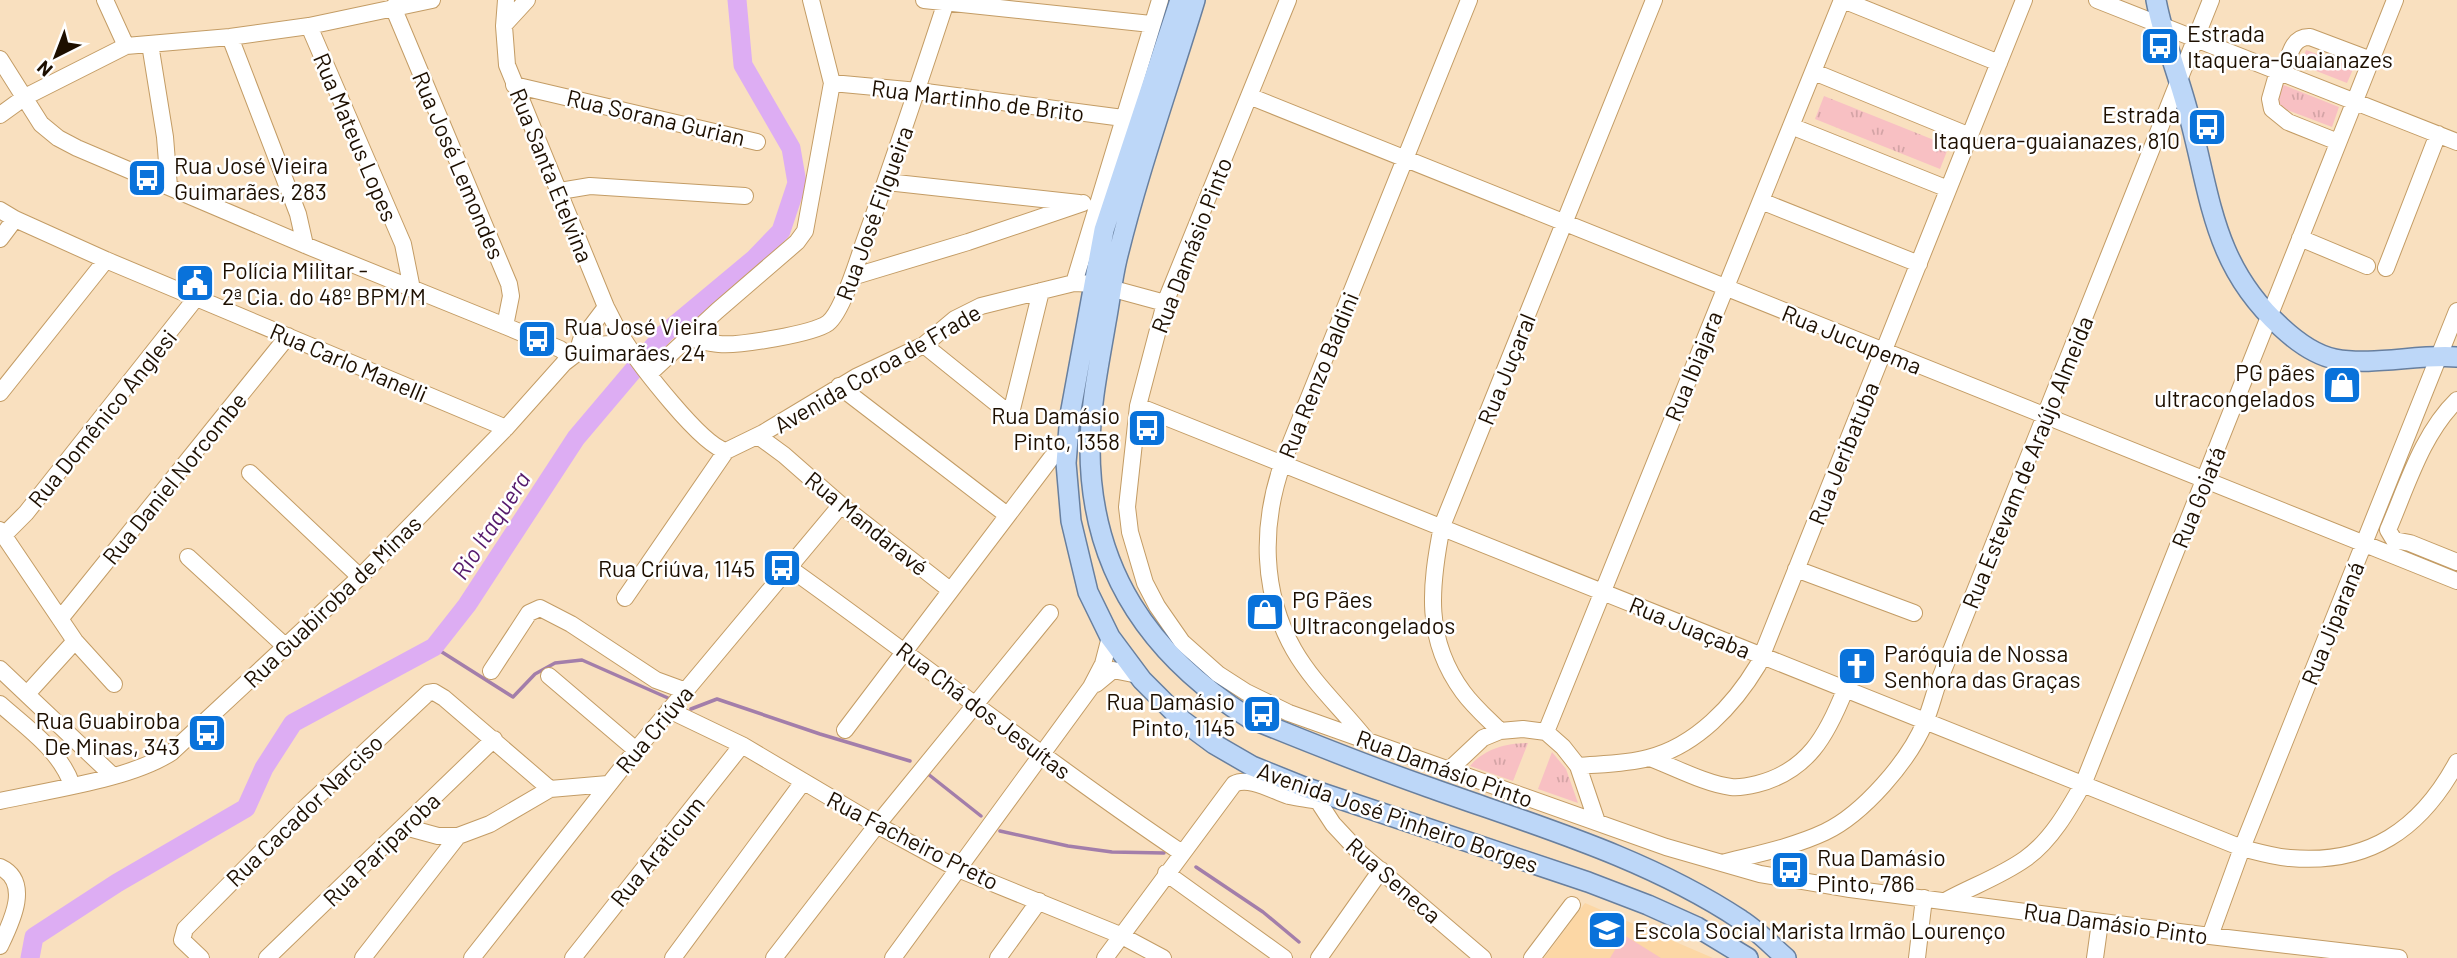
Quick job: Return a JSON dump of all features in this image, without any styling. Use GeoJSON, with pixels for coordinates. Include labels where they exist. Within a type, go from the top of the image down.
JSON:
{"type":"FeatureCollection","features":[{"type":"Feature","properties":{"kind":"main road","name":"Avenida José Pinheiro Borges"},"geometry":{"type":"LineString","coordinates":[[1180,0],[1104,230],[1104,286],[1090,447],[1091,482],[1097,519],[1107,554],[1121,587],[1153,635],[1184,671],[1249,718],[1427,787],[1565,835],[1666,878],[1744,922],[1786,958]]}},
{"type":"Feature","properties":{"kind":"main road","name":"Avenida José Pinheiro Borges"},"geometry":{"type":"LineString","coordinates":[[1195,0],[1128,221],[1104,286],[1070,415],[1066,463],[1067,494],[1088,592],[1110,638],[1138,675],[1184,721],[1214,744],[1252,766],[1319,796],[1588,882],[1697,927],[1748,958]]}},
{"type":"Feature","properties":{"kind":"main road"},"geometry":{"type":"LineString","coordinates":[[2156,0],[2224,249],[2238,277],[2269,316],[2290,336],[2334,359],[2448,357]]}},
{"type":"Feature","properties":{"kind":"street"},"geometry":{"type":"LineString","coordinates":[[105,0],[126,46]]}},
{"type":"Feature","properties":{"kind":"street"},"geometry":{"type":"LineString","coordinates":[[0,115],[25,97],[126,46],[230,37],[309,26],[432,0]]}},
{"type":"Feature","properties":{"kind":"street","name":"Rua Santa Etelvina"},"geometry":{"type":"LineString","coordinates":[[506,0],[504,25],[507,65],[514,85],[606,306],[628,346]]}},
{"type":"Feature","properties":{"kind":"street"},"geometry":{"type":"LineString","coordinates":[[504,25],[527,0]]}},
{"type":"Feature","properties":{"kind":"street"},"geometry":{"type":"LineString","coordinates":[[646,370],[687,338],[797,242],[805,231],[832,83],[811,0]]}},
{"type":"Feature","properties":{"kind":"street"},"geometry":{"type":"LineString","coordinates":[[924,0],[1151,24]]}},
{"type":"Feature","properties":{"kind":"street"},"geometry":{"type":"LineString","coordinates":[[1074,283],[1090,205],[1123,118],[1160,0]]}},
{"type":"Feature","properties":{"kind":"street","name":"Rua Damásio Pinto"},"geometry":{"type":"LineString","coordinates":[[1288,0],[1165,303],[1138,406],[1127,507],[1130,532],[1145,583],[1157,606],[1171,627],[1199,658],[1245,692],[1289,713],[1720,864],[1760,874],[1850,889],[2399,958]]}},
{"type":"Feature","properties":{"kind":"street","name":"Rua Renzo Baldini"},"geometry":{"type":"LineString","coordinates":[[1367,739],[1309,672],[1294,650],[1277,610],[1267,560],[1273,491],[1468,0]]}},
{"type":"Feature","properties":{"kind":"street","name":"Rua Juçaral"},"geometry":{"type":"LineString","coordinates":[[1500,731],[1463,692],[1452,674],[1435,629],[1432,593],[1442,526],[1654,0]]}},
{"type":"Feature","properties":{"kind":"street"},"geometry":{"type":"LineString","coordinates":[[1842,0],[1999,63]]}},
{"type":"Feature","properties":{"kind":"street","name":"Rua Ibiajara"},"geometry":{"type":"LineString","coordinates":[[1546,732],[1842,0]]}},
{"type":"Feature","properties":{"kind":"street","name":"Rua Jeribatuba"},"geometry":{"type":"LineString","coordinates":[[1578,765],[1650,758],[1688,740],[1707,726],[1744,688],[1763,656],[2024,0]]}},
{"type":"Feature","properties":{"kind":"street"},"geometry":{"type":"LineString","coordinates":[[2097,0],[2457,142]]}},
{"type":"Feature","properties":{"kind":"street","name":"Rua Estevam de Araújo Almeida"},"geometry":{"type":"LineString","coordinates":[[1720,864],[1803,841],[1843,822],[1862,807],[1892,775],[1925,722],[1937,686],[2211,0]]}},
{"type":"Feature","properties":{"kind":"street","name":"Rua Goiatá"},"geometry":{"type":"LineString","coordinates":[[1947,900],[2026,858],[2048,837],[2083,785],[2395,0]]}},
{"type":"Feature","properties":{"kind":"street","name":"Rua José Filgueira"},"geometry":{"type":"LineString","coordinates":[[687,338],[718,344],[746,343],[825,325],[836,313],[887,182],[946,2]]}},
{"type":"Feature","properties":{"kind":"street","name":"Rua José Lemondes"},"geometry":{"type":"LineString","coordinates":[[393,8],[509,284],[511,296],[505,326]]}},
{"type":"Feature","properties":{"kind":"street","name":"Rua Mateus Lopes"},"geometry":{"type":"LineString","coordinates":[[309,26],[403,244],[412,289]]}},
{"type":"Feature","properties":{"kind":"street"},"geometry":{"type":"LineString","coordinates":[[2338,142],[2288,122],[2272,109],[2270,99],[2281,71],[2294,45],[2302,36],[2371,60]]}},
{"type":"Feature","properties":{"kind":"street"},"geometry":{"type":"LineString","coordinates":[[230,37],[298,214],[305,245]]}},
{"type":"Feature","properties":{"kind":"street"},"geometry":{"type":"LineString","coordinates":[[150,44],[165,137],[169,187]]}},
{"type":"Feature","properties":{"kind":"street"},"geometry":{"type":"LineString","coordinates":[[0,59],[41,124],[58,138],[412,289],[574,355],[581,340],[606,306]]}},
{"type":"Feature","properties":{"kind":"street"},"geometry":{"type":"LineString","coordinates":[[1814,72],[1970,136]]}},
{"type":"Feature","properties":{"kind":"street","name":"Rua Martinho de Brito"},"geometry":{"type":"LineString","coordinates":[[832,83],[918,91],[1123,118]]}},
{"type":"Feature","properties":{"kind":"street","name":"Rua Sorana Gurian"},"geometry":{"type":"LineString","coordinates":[[514,85],[757,142]]}},
{"type":"Feature","properties":{"kind":"street","name":"Rua Jucupema"},"geometry":{"type":"LineString","coordinates":[[1249,96],[2204,481],[2457,580]]}},
{"type":"Feature","properties":{"kind":"street"},"geometry":{"type":"LineString","coordinates":[[1791,126],[1948,189]]}},
{"type":"Feature","properties":{"kind":"street"},"geometry":{"type":"LineString","coordinates":[[2386,268],[2438,134]]}},
{"type":"Feature","properties":{"kind":"street"},"geometry":{"type":"LineString","coordinates":[[887,182],[1090,205]]}},
{"type":"Feature","properties":{"kind":"street"},"geometry":{"type":"LineString","coordinates":[[560,191],[590,187],[745,196]]}},
{"type":"Feature","properties":{"kind":"street"},"geometry":{"type":"LineString","coordinates":[[1761,201],[1919,264]]}},
{"type":"Feature","properties":{"kind":"street"},"geometry":{"type":"LineString","coordinates":[[852,277],[1090,205]]}},
{"type":"Feature","properties":{"kind":"street","name":"Rua Carlo Manelli"},"geometry":{"type":"LineString","coordinates":[[0,210],[106,260],[506,428]]}},
{"type":"Feature","properties":{"kind":"street"},"geometry":{"type":"LineString","coordinates":[[0,239],[15,219]]}},
{"type":"Feature","properties":{"kind":"street"},"geometry":{"type":"LineString","coordinates":[[2300,238],[2367,266]]}},
{"type":"Feature","properties":{"kind":"street"},"geometry":{"type":"LineString","coordinates":[[0,393],[106,260]]}},
{"type":"Feature","properties":{"kind":"street","name":"Avenida Coroa de Frade"},"geometry":{"type":"LineString","coordinates":[[726,451],[786,420],[839,386],[924,345],[965,313],[990,303],[1074,283],[1104,286],[1165,303]]}},
{"type":"Feature","properties":{"kind":"street"},"geometry":{"type":"LineString","coordinates":[[924,345],[1001,407],[1009,410],[1014,407],[1041,291]]}},
{"type":"Feature","properties":{"kind":"street","name":"Rua Domênico Anglesi"},"geometry":{"type":"LineString","coordinates":[[2,532],[26,513],[196,298]]}},
{"type":"Feature","properties":{"kind":"street","name":"Rua Jiparaná"},"geometry":{"type":"LineString","coordinates":[[2210,936],[2242,848],[2364,543],[2448,357],[2457,311]]}},
{"type":"Feature","properties":{"kind":"street","name":"Rua Daniel Norcombe"},"geometry":{"type":"LineString","coordinates":[[60,619],[288,336]]}},
{"type":"Feature","properties":{"kind":"street","name":"Rua Guabiroba de Minas"},"geometry":{"type":"LineString","coordinates":[[0,801],[113,776],[157,762],[172,752],[360,577],[574,355],[601,344],[628,346]]}},
{"type":"Feature","properties":{"kind":"street"},"geometry":{"type":"LineString","coordinates":[[625,598],[726,451],[715,447],[702,436],[628,346]]}},
{"type":"Feature","properties":{"kind":"street"},"geometry":{"type":"LineString","coordinates":[[839,386],[1007,515]]}},
{"type":"Feature","properties":{"kind":"street"},"geometry":{"type":"LineString","coordinates":[[2457,400],[2437,422],[2388,530],[2394,540],[2410,543],[2457,562]]}},
{"type":"Feature","properties":{"kind":"street","name":"Rua Juaçaba"},"geometry":{"type":"LineString","coordinates":[[1138,406],[2242,848],[2289,858],[2321,858],[2357,852],[2385,842],[2430,804],[2457,762]]}},
{"type":"Feature","properties":{"kind":"street","name":"Rua Mandaravé"},"geometry":{"type":"LineString","coordinates":[[784,455],[780,438],[786,420]]}},
{"type":"Feature","properties":{"kind":"street","name":"Rua Mandaravé"},"geometry":{"type":"LineString","coordinates":[[758,436],[950,590]]}},
{"type":"Feature","properties":{"kind":"street"},"geometry":{"type":"LineString","coordinates":[[845,730],[1052,457]]}},
{"type":"Feature","properties":{"kind":"street"},"geometry":{"type":"LineString","coordinates":[[250,473],[360,577]]}},
{"type":"Feature","properties":{"kind":"street","name":"Rua Criúva"},"geometry":{"type":"LineString","coordinates":[[472,958],[608,784],[841,505]]}},
{"type":"Feature","properties":{"kind":"street"},"geometry":{"type":"LineString","coordinates":[[2,532],[75,641],[114,684]]}},
{"type":"Feature","properties":{"kind":"street"},"geometry":{"type":"LineString","coordinates":[[188,557],[286,647]]}},
{"type":"Feature","properties":{"kind":"street","name":"Rua Chá dos Jesuítas"},"geometry":{"type":"LineString","coordinates":[[788,567],[1181,854]]}},
{"type":"Feature","properties":{"kind":"street"},"geometry":{"type":"LineString","coordinates":[[1796,569],[1914,613]]}},
{"type":"Feature","properties":{"kind":"street","name":"Rua Facheiro Preto"},"geometry":{"type":"LineString","coordinates":[[491,671],[529,613],[540,608],[571,624],[656,680],[677,700],[742,745],[877,825],[958,869],[1120,935],[1163,958]]}},
{"type":"Feature","properties":{"kind":"street"},"geometry":{"type":"LineString","coordinates":[[774,958],[877,825],[1050,613]]}},
{"type":"Feature","properties":{"kind":"street"},"geometry":{"type":"LineString","coordinates":[[893,958],[1091,687],[1103,664],[1110,638]]}},
{"type":"Feature","properties":{"kind":"street"},"geometry":{"type":"LineString","coordinates":[[27,694],[75,641]]}},
{"type":"Feature","properties":{"kind":"street"},"geometry":{"type":"LineString","coordinates":[[0,669],[113,776]]}},
{"type":"Feature","properties":{"kind":"street"},"geometry":{"type":"LineString","coordinates":[[1091,687],[1113,670],[1138,675]]}},
{"type":"Feature","properties":{"kind":"street"},"geometry":{"type":"LineString","coordinates":[[549,676],[636,750]]}},
{"type":"Feature","properties":{"kind":"street"},"geometry":{"type":"LineString","coordinates":[[1650,758],[1728,787],[1746,787],[1772,780],[1797,767],[1819,743],[1845,690]]}},
{"type":"Feature","properties":{"kind":"street","name":"Rua Cacador Narciso"},"geometry":{"type":"LineString","coordinates":[[201,958],[186,946],[182,936],[199,913],[307,806],[428,693],[434,692],[444,698],[494,739]]}},
{"type":"Feature","properties":{"kind":"street"},"geometry":{"type":"LineString","coordinates":[[0,704],[54,753],[68,773],[72,785]]}},
{"type":"Feature","properties":{"kind":"street"},"geometry":{"type":"LineString","coordinates":[[1450,769],[1483,738],[1500,731],[1522,729],[1546,732],[1578,765],[1597,822]]}},
{"type":"Feature","properties":{"kind":"street"},"geometry":{"type":"LineString","coordinates":[[494,739],[550,789]]}},
{"type":"Feature","properties":{"kind":"street","name":"Rua Pariparoba"},"geometry":{"type":"LineString","coordinates":[[267,958],[494,739]]}},
{"type":"Feature","properties":{"kind":"street","name":"Rua Araticum"},"geometry":{"type":"LineString","coordinates":[[573,958],[742,745]]}},
{"type":"Feature","properties":{"kind":"street"},"geometry":{"type":"LineString","coordinates":[[673,958],[803,782]]}},
{"type":"Feature","properties":{"kind":"street"},"geometry":{"type":"LineString","coordinates":[[1105,958],[1236,782],[1248,782],[1287,795],[1319,796]]}},
{"type":"Feature","properties":{"kind":"street"},"geometry":{"type":"LineString","coordinates":[[405,827],[438,836],[458,836],[490,824],[550,789],[608,784]]}},
{"type":"Feature","properties":{"kind":"street","name":"Rua Seneca"},"geometry":{"type":"LineString","coordinates":[[1319,796],[1343,836],[1483,958]]}},
{"type":"Feature","properties":{"kind":"street"},"geometry":{"type":"LineString","coordinates":[[363,958],[458,836]]}},
{"type":"Feature","properties":{"kind":"street"},"geometry":{"type":"LineString","coordinates":[[0,867],[16,880],[18,890],[10,923],[0,946]]}},
{"type":"Feature","properties":{"kind":"street"},"geometry":{"type":"LineString","coordinates":[[1319,958],[1381,870]]}},
{"type":"Feature","properties":{"kind":"street"},"geometry":{"type":"LineString","coordinates":[[1168,872],[1284,958]]}},
{"type":"Feature","properties":{"kind":"street"},"geometry":{"type":"LineString","coordinates":[[1917,958],[1924,898]]}},
{"type":"Feature","properties":{"kind":"street"},"geometry":{"type":"LineString","coordinates":[[998,958],[1039,901]]}},
{"type":"Feature","properties":{"kind":"street"},"geometry":{"type":"LineString","coordinates":[[1532,958],[1572,905]]}},
{"type":"Feature","properties":{"kind":"street"},"geometry":{"type":"LineString","coordinates":[[2095,958],[2099,922]]}},
{"type":"Feature","properties":{"kind":"shaded area","name":"Escola Social Marista Irmão Lourenço"},"geometry":{"type":"Polygon","coordinates":[[[1585,903],[1713,958],[1544,958],[1585,903]]]}},
{"type":"Feature","properties":{"kind":"green space"},"geometry":{"type":"Polygon","coordinates":[[[2306,50],[2354,67],[2347,83],[2301,65],[2306,50]]]}},
{"type":"Feature","properties":{"kind":"green space"},"geometry":{"type":"Polygon","coordinates":[[[2281,84],[2339,107],[2332,127],[2274,105],[2281,84]]]}},
{"type":"Feature","properties":{"kind":"green space"},"geometry":{"type":"Polygon","coordinates":[[[1824,96],[1949,146],[1940,169],[1815,119],[1824,96]]]}},
{"type":"Feature","properties":{"kind":"green space"},"geometry":{"type":"Polygon","coordinates":[[[1528,743],[1513,781],[1470,766],[1482,755],[1496,748],[1528,743]]]}},
{"type":"Feature","properties":{"kind":"green space"},"geometry":{"type":"Polygon","coordinates":[[[1552,752],[1566,769],[1578,803],[1538,789],[1552,752]]]}},
{"type":"Feature","properties":{"kind":"green space"},"geometry":{"type":"Polygon","coordinates":[[[1624,935],[1661,958],[1610,958],[1624,935]]]}},
{"type":"Feature","properties":{"kind":"waterway","name":"Rio Itaquera"},"geometry":{"type":"LineString","coordinates":[[30,958],[34,937],[117,883],[246,808],[264,768],[293,723],[434,647],[467,605],[576,438],[664,334],[754,259],[781,231],[797,183],[791,148],[743,65],[737,0]]}},
{"type":"Feature","properties":{"kind":"waterway"},"geometry":{"type":"LineString","coordinates":[[434,647],[513,697],[535,674],[555,663],[582,660],[668,698]]}},
{"type":"Feature","properties":{"kind":"waterway"},"geometry":{"type":"LineString","coordinates":[[691,709],[717,699],[910,761]]}},
{"type":"Feature","properties":{"kind":"waterway"},"geometry":{"type":"LineString","coordinates":[[928,774],[981,816]]}},
{"type":"Feature","properties":{"kind":"waterway"},"geometry":{"type":"LineString","coordinates":[[1000,831],[1068,846],[1112,852],[1164,853]]}},
{"type":"Feature","properties":{"kind":"waterway"},"geometry":{"type":"LineString","coordinates":[[1196,867],[1263,912],[1299,942]]}},
{"type":"Feature","properties":{"kind":"place","name":"Estrada Itaquera-Guaianazes"},"geometry":{"type":"Point","coordinates":[2160,46]}},
{"type":"Feature","properties":{"kind":"place","name":"Estrada Itaquera-guaianazes, 810"},"geometry":{"type":"Point","coordinates":[2207,127]}},
{"type":"Feature","properties":{"kind":"place","name":"Rua José Vieira Guimarães, 283"},"geometry":{"type":"Point","coordinates":[147,178]}},
{"type":"Feature","properties":{"kind":"place","name":"Polícia Militar - 2ª Cia. do 48º BPM/M"},"geometry":{"type":"Point","coordinates":[195,283]}},
{"type":"Feature","properties":{"kind":"place","name":"Rua José Vieira Guimarães, 24"},"geometry":{"type":"Point","coordinates":[537,339]}},
{"type":"Feature","properties":{"kind":"place","name":"PG pães ultracongelados"},"geometry":{"type":"Point","coordinates":[2342,385]}},
{"type":"Feature","properties":{"kind":"place","name":"Rua Damásio Pinto, 1358"},"geometry":{"type":"Point","coordinates":[1147,428]}},
{"type":"Feature","properties":{"kind":"place","name":"Rua Criúva, 1145"},"geometry":{"type":"Point","coordinates":[782,568]}},
{"type":"Feature","properties":{"kind":"place","name":"PG Pães Ultracongelados"},"geometry":{"type":"Point","coordinates":[1265,612]}},
{"type":"Feature","properties":{"kind":"place","name":"Paróquia de Nossa Senhora das Graças"},"geometry":{"type":"Point","coordinates":[1857,666]}},
{"type":"Feature","properties":{"kind":"place","name":"Rua Damásio Pinto, 1145"},"geometry":{"type":"Point","coordinates":[1262,714]}},
{"type":"Feature","properties":{"kind":"place","name":"Rua Guabiroba De Minas, 343"},"geometry":{"type":"Point","coordinates":[207,733]}},
{"type":"Feature","properties":{"kind":"place","name":"Rua Damásio Pinto, 786"},"geometry":{"type":"Point","coordinates":[1790,870]}},
{"type":"Feature","properties":{"kind":"place","name":"Escola Social Marista Irmão Lourenço"},"geometry":{"type":"Point","coordinates":[1607,930]}}]}
